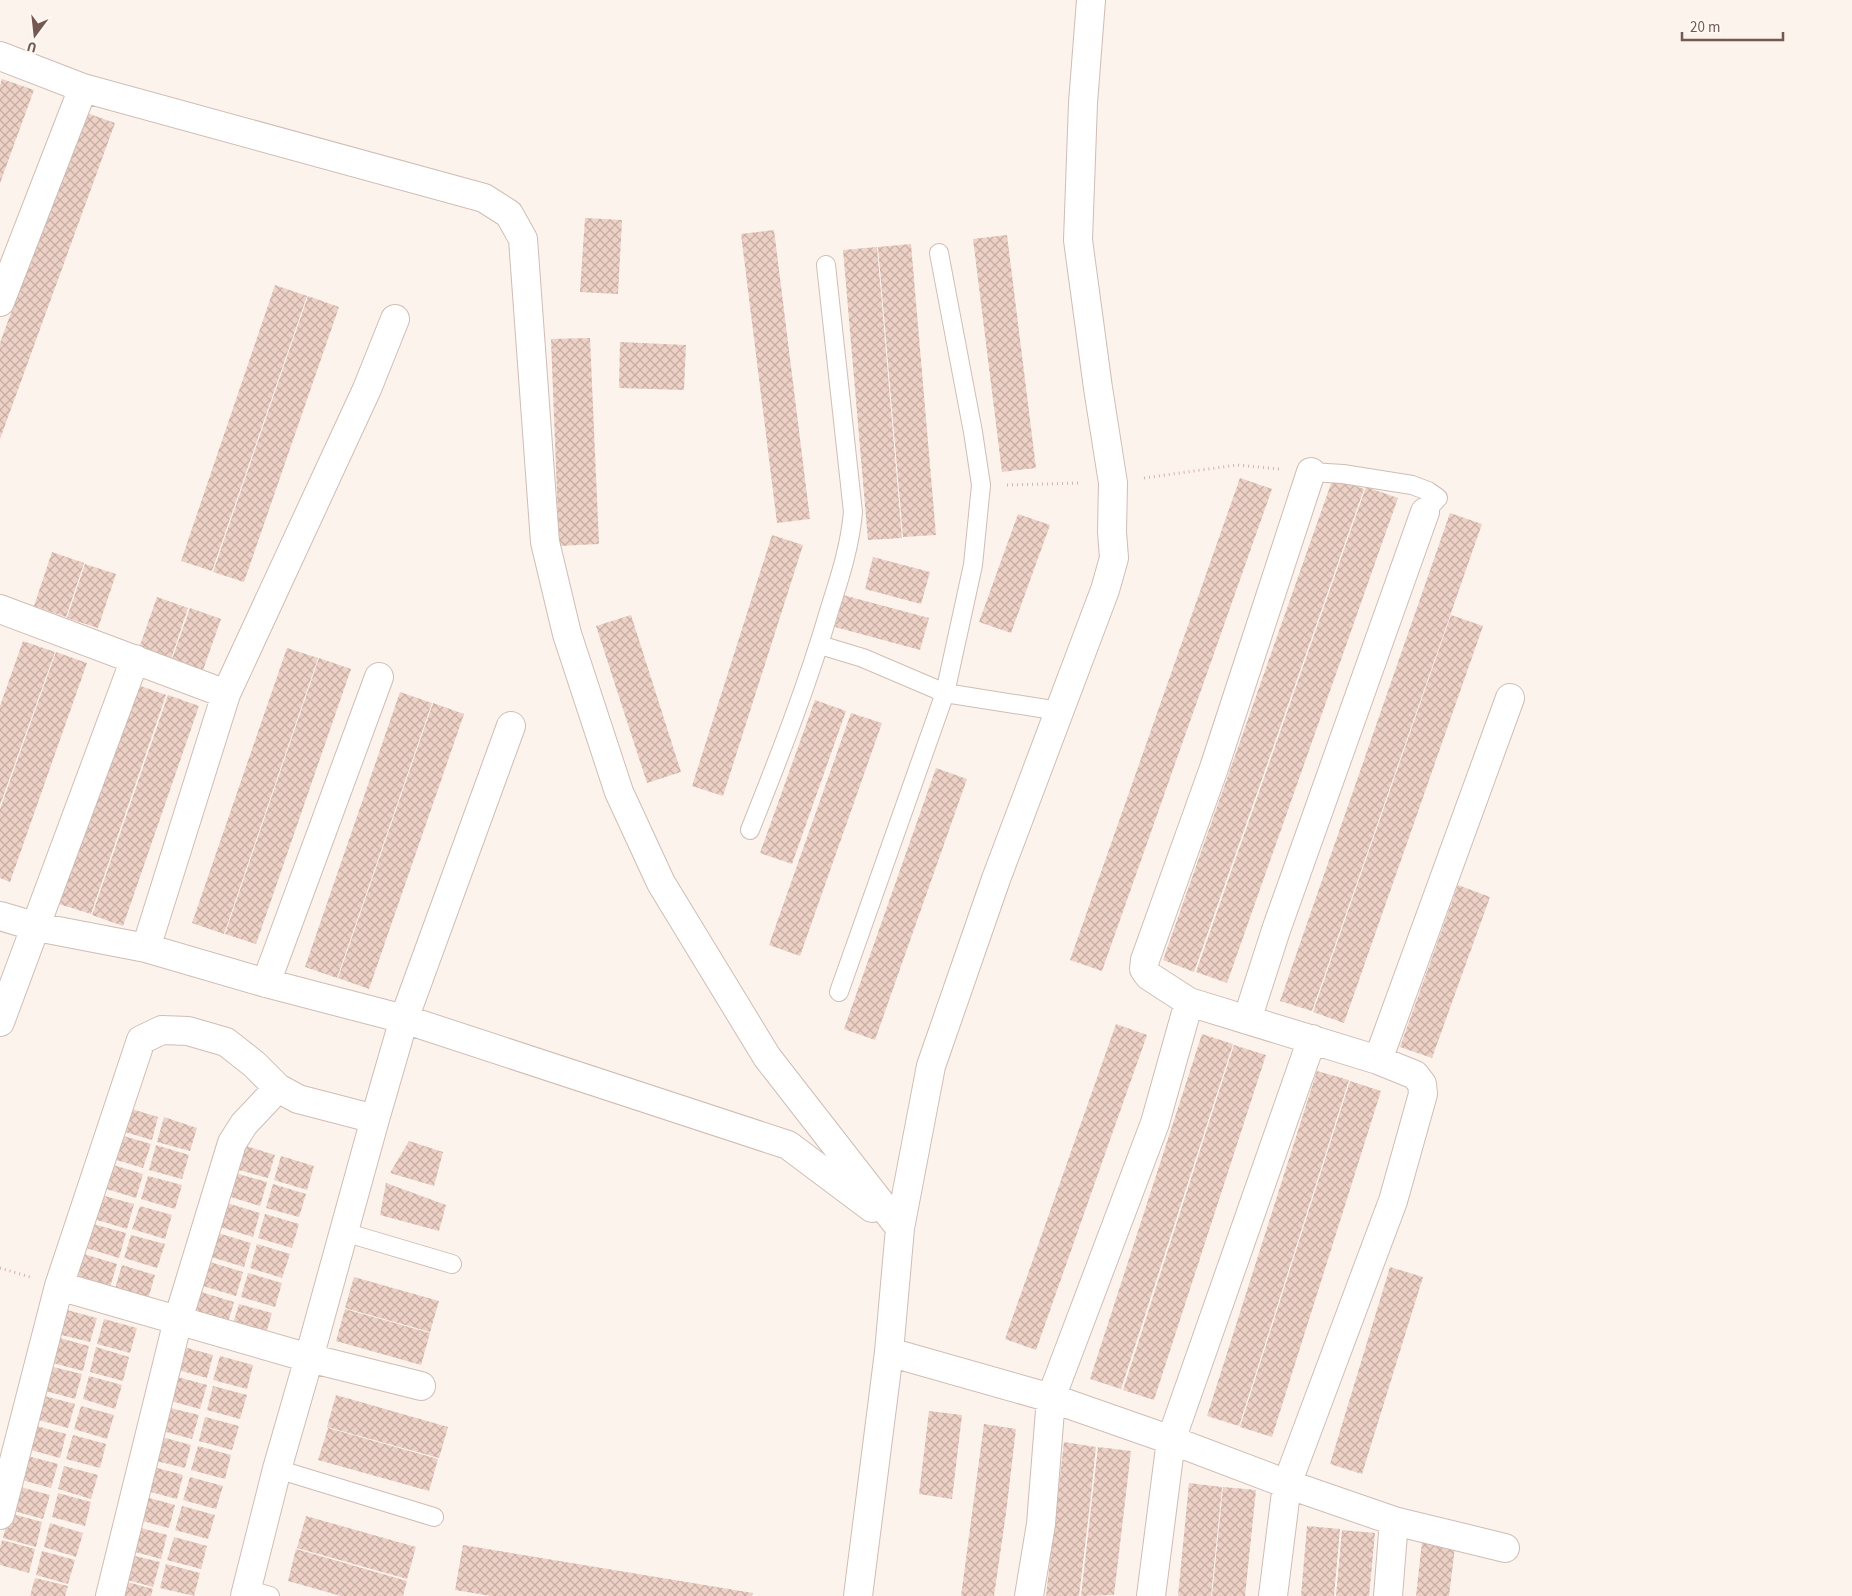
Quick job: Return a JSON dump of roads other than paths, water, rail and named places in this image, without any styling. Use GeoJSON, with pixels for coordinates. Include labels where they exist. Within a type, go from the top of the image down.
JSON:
{"type":"FeatureCollection","features":[{"type":"Feature","properties":{"kind":"street"},"geometry":{"type":"LineString","coordinates":[[858,1596],[889,1352],[900,1228],[931,1066],[996,879],[1106,590],[1114,558],[1112,532],[1113,482],[1078,240],[1083,103],[1091,0]]}},
{"type":"Feature","properties":{"kind":"street"},"geometry":{"type":"LineString","coordinates":[[0,56],[83,88],[484,198],[508,214],[523,239],[545,542],[567,634],[619,792],[661,883],[767,1058],[900,1228]]}},
{"type":"Feature","properties":{"kind":"street"},"geometry":{"type":"LineString","coordinates":[[0,302],[83,88]]}},
{"type":"Feature","properties":{"kind":"street"},"geometry":{"type":"LineString","coordinates":[[146,948],[226,694],[371,380],[395,319]]}},
{"type":"Feature","properties":{"kind":"street"},"geometry":{"type":"LineString","coordinates":[[1273,1596],[1287,1484],[1393,1201],[1423,1094],[1422,1084],[1415,1075],[1378,1060],[1189,1002],[1149,976],[1144,969],[1145,960],[1214,768],[1310,472]]}},
{"type":"Feature","properties":{"kind":"street"},"geometry":{"type":"LineString","coordinates":[[1247,1020],[1276,930],[1424,512]]}},
{"type":"Feature","properties":{"kind":"street"},"geometry":{"type":"LineString","coordinates":[[3,618],[135,659],[226,694]]}},
{"type":"Feature","properties":{"kind":"street"},"geometry":{"type":"LineString","coordinates":[[0,1022],[135,659]]}},
{"type":"Feature","properties":{"kind":"street"},"geometry":{"type":"LineString","coordinates":[[266,983],[379,677]]}},
{"type":"Feature","properties":{"kind":"street"},"geometry":{"type":"LineString","coordinates":[[1378,1060],[1510,698]]}},
{"type":"Feature","properties":{"kind":"street"},"geometry":{"type":"LineString","coordinates":[[254,1594],[277,1469],[404,1019],[511,726]]}},
{"type":"Feature","properties":{"kind":"street"},"geometry":{"type":"LineString","coordinates":[[0,916],[36,926],[146,948],[266,983],[404,1019],[788,1145],[900,1228]]}},
{"type":"Feature","properties":{"kind":"street"},"geometry":{"type":"LineString","coordinates":[[1029,1596],[1041,1524],[1051,1398],[1155,1123],[1189,1002]]}},
{"type":"Feature","properties":{"kind":"street"},"geometry":{"type":"LineString","coordinates":[[0,1516],[59,1286],[141,1040],[162,1030],[188,1031],[226,1042],[254,1064],[278,1088],[298,1099],[375,1119]]}},
{"type":"Feature","properties":{"kind":"street"},"geometry":{"type":"LineString","coordinates":[[1151,1596],[1171,1440],[1312,1039]]}},
{"type":"Feature","properties":{"kind":"street"},"geometry":{"type":"LineString","coordinates":[[110,1596],[178,1320],[232,1143],[244,1124],[278,1088]]}},
{"type":"Feature","properties":{"kind":"street"},"geometry":{"type":"LineString","coordinates":[[59,1286],[309,1358],[421,1386]]}},
{"type":"Feature","properties":{"kind":"street"},"geometry":{"type":"LineString","coordinates":[[889,1352],[1051,1398],[1394,1521],[1505,1548]]}},
{"type":"Feature","properties":{"kind":"street"},"geometry":{"type":"LineString","coordinates":[[1388,1596],[1394,1521]]}},
{"type":"Feature","properties":{"kind":"lane"},"geometry":{"type":"LineString","coordinates":[[839,992],[945,693],[973,565],[981,486],[973,432],[939,253]]}},
{"type":"Feature","properties":{"kind":"lane"},"geometry":{"type":"LineString","coordinates":[[750,830],[820,645],[851,531],[853,512],[826,264]]}},
{"type":"Feature","properties":{"kind":"lane"},"geometry":{"type":"LineString","coordinates":[[1310,472],[1343,474],[1402,484],[1428,491],[1438,498],[1424,512]]}},
{"type":"Feature","properties":{"kind":"lane"},"geometry":{"type":"LineString","coordinates":[[820,645],[863,658],[945,693],[1059,711]]}},
{"type":"Feature","properties":{"kind":"lane"},"geometry":{"type":"LineString","coordinates":[[344,1232],[452,1264]]}},
{"type":"Feature","properties":{"kind":"lane"},"geometry":{"type":"LineString","coordinates":[[277,1469],[434,1517]]}}]}
